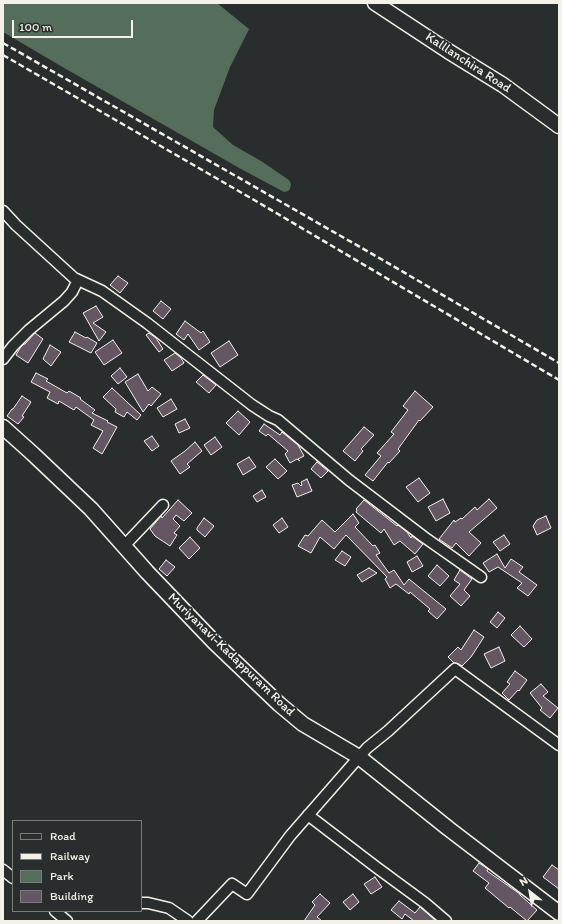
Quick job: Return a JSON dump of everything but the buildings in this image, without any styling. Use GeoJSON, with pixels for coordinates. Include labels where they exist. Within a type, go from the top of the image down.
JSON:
{"type":"FeatureCollection","features":[{"type":"Feature","properties":{"kind":"main road","name":"Kalllanchira Road"},"geometry":{"type":"LineString","coordinates":[[375,3],[503,85],[559,126]]}},
{"type":"Feature","properties":{"kind":"main road","name":"Muriyanavi-Kadappuram Road"},"geometry":{"type":"LineString","coordinates":[[3,427],[91,509],[147,572],[215,643],[279,704],[303,724],[359,757],[449,829],[559,913]]}},
{"type":"Feature","properties":{"kind":"street"},"geometry":{"type":"LineString","coordinates":[[3,212],[74,278],[102,291],[147,323],[252,405],[278,420],[349,480],[424,537],[481,577]]}},
{"type":"Feature","properties":{"kind":"street"},"geometry":{"type":"LineString","coordinates":[[3,359],[13,346],[64,301],[72,292],[78,280]]}},
{"type":"Feature","properties":{"kind":"street"},"geometry":{"type":"LineString","coordinates":[[124,546],[162,505]]}},
{"type":"Feature","properties":{"kind":"street"},"geometry":{"type":"LineString","coordinates":[[197,921],[232,884],[247,894],[290,836],[367,748],[388,731],[456,669],[559,745]]}},
{"type":"Feature","properties":{"kind":"street"},"geometry":{"type":"LineString","coordinates":[[308,815],[425,903],[446,921]]}},
{"type":"Feature","properties":{"kind":"street"},"geometry":{"type":"LineString","coordinates":[[3,870],[12,877]]}},
{"type":"Feature","properties":{"kind":"street"},"geometry":{"type":"LineString","coordinates":[[142,903],[169,908],[188,921]]}},
{"type":"Feature","properties":{"kind":"street"},"geometry":{"type":"LineString","coordinates":[[56,912],[67,921]]}},
{"type":"Feature","properties":{"kind":"green space"},"geometry":{"type":"Polygon","coordinates":[[[3,3],[217,3],[249,29],[230,67],[214,110],[213,127],[233,145],[261,161],[289,180],[291,184],[290,189],[284,192],[241,169],[3,32],[3,3]]]}},
{"type":"Feature","properties":{"kind":"railway"},"geometry":{"type":"LineString","coordinates":[[3,43],[381,259],[559,363]]}},
{"type":"Feature","properties":{"kind":"railway"},"geometry":{"type":"LineString","coordinates":[[3,55],[261,204],[559,380]]}}]}
